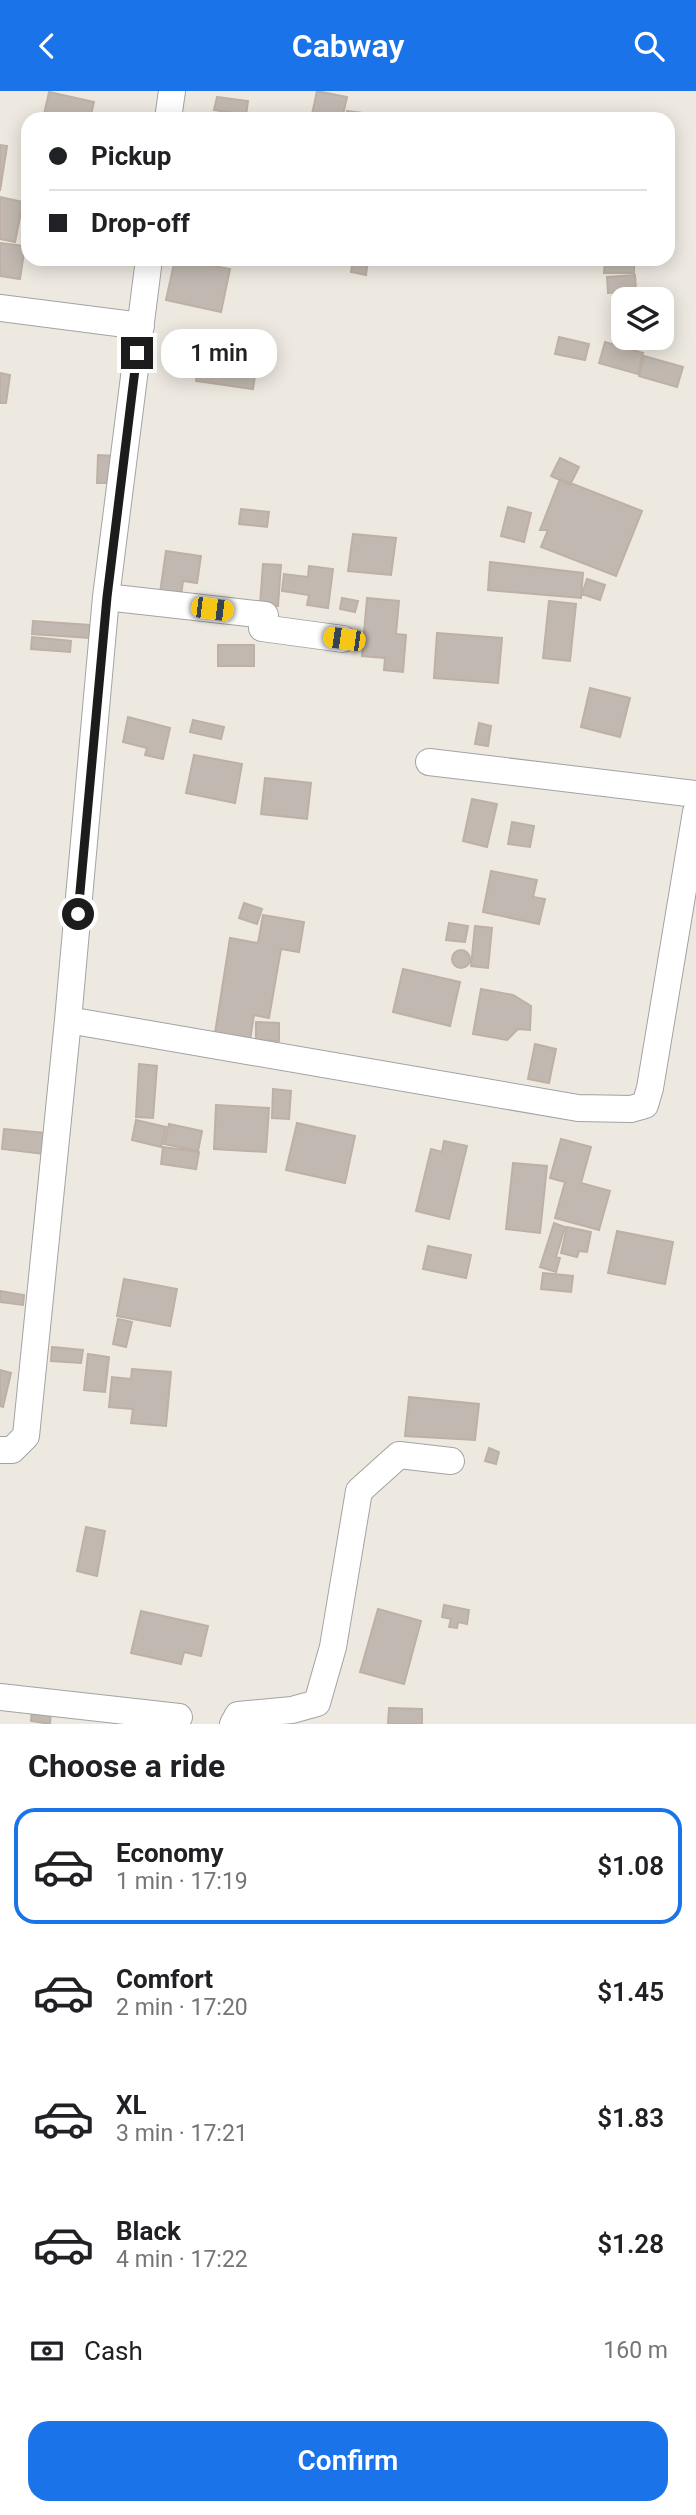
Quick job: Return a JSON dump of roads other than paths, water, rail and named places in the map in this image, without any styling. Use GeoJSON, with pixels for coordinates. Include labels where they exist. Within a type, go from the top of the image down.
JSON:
{"type":"FeatureCollection","features":[{"type":"Feature","properties":{"kind":"street"},"geometry":{"type":"LineString","coordinates":[[169,112],[172,91]]}},
{"type":"Feature","properties":{"kind":"street"},"geometry":{"type":"LineString","coordinates":[[0,1450],[12,1450],[26,1436],[107,597],[148,266]]}},
{"type":"Feature","properties":{"kind":"street"},"geometry":{"type":"LineString","coordinates":[[0,309],[141,326]]}},
{"type":"Feature","properties":{"kind":"street"},"geometry":{"type":"LineString","coordinates":[[107,597],[265,615],[262,628],[344,639]]}},
{"type":"Feature","properties":{"kind":"street"},"geometry":{"type":"LineString","coordinates":[[429,762],[696,794]]}},
{"type":"Feature","properties":{"kind":"street"},"geometry":{"type":"LineString","coordinates":[[68,1020],[578,1108],[631,1109],[645,1105],[696,812]]}},
{"type":"Feature","properties":{"kind":"street"},"geometry":{"type":"LineString","coordinates":[[233,1724],[238,1715],[292,1710],[317,1703],[333,1647],[359,1491],[399,1455],[451,1461]]}},
{"type":"Feature","properties":{"kind":"street"},"geometry":{"type":"LineString","coordinates":[[0,1697],[179,1717]]}}]}
